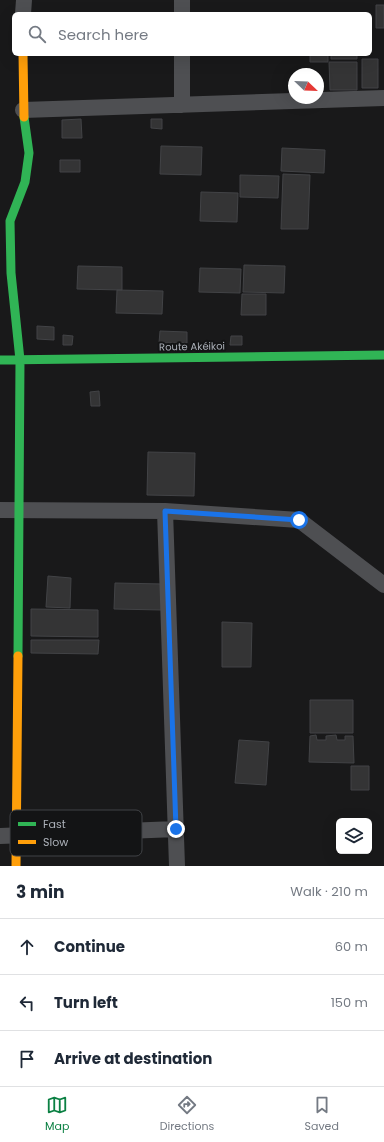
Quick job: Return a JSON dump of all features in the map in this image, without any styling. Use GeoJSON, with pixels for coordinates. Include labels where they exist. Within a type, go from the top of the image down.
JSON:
{"type":"FeatureCollection","features":[{"type":"Feature","properties":{"kind":"street"},"geometry":{"type":"LineString","coordinates":[[23,12],[24,0]]}},
{"type":"Feature","properties":{"kind":"street"},"geometry":{"type":"LineString","coordinates":[[182,0],[182,12]]}},
{"type":"Feature","properties":{"kind":"street"},"geometry":{"type":"LineString","coordinates":[[16,810],[20,360],[5,253],[10,221],[25,182],[29,153],[23,110],[23,56]]}},
{"type":"Feature","properties":{"kind":"street"},"geometry":{"type":"LineString","coordinates":[[182,56],[182,105]]}},
{"type":"Feature","properties":{"kind":"street"},"geometry":{"type":"LineString","coordinates":[[23,110],[384,98]]}},
{"type":"Feature","properties":{"kind":"street","name":"Route Akéikoi"},"geometry":{"type":"LineString","coordinates":[[0,360],[384,354]]}},
{"type":"Feature","properties":{"kind":"street"},"geometry":{"type":"LineString","coordinates":[[0,510],[165,511],[299,520],[384,585]]}},
{"type":"Feature","properties":{"kind":"street"},"geometry":{"type":"LineString","coordinates":[[165,511],[177,866]]}},
{"type":"Feature","properties":{"kind":"street"},"geometry":{"type":"LineString","coordinates":[[142,831],[176,829]]}},
{"type":"Feature","properties":{"kind":"street"},"geometry":{"type":"LineString","coordinates":[[0,836],[10,837]]}},
{"type":"Feature","properties":{"kind":"building"},"geometry":{"type":"Polygon","coordinates":[[[376,5],[384,5],[384,28],[376,28],[376,5]]]}},
{"type":"Feature","properties":{"kind":"building"},"geometry":{"type":"Polygon","coordinates":[[[310,56],[328,56],[328,62],[310,62],[310,56]]]}},
{"type":"Feature","properties":{"kind":"building"},"geometry":{"type":"Polygon","coordinates":[[[331,56],[357,56],[357,59],[331,59],[331,56]]]}},
{"type":"Feature","properties":{"kind":"building"},"geometry":{"type":"Polygon","coordinates":[[[362,59],[378,59],[378,88],[362,88],[362,59]]]}},
{"type":"Feature","properties":{"kind":"building"},"geometry":{"type":"Polygon","coordinates":[[[329,62],[357,62],[357,90],[330,90],[329,62]]]}},
{"type":"Feature","properties":{"kind":"building"},"geometry":{"type":"Polygon","coordinates":[[[81,119],[82,138],[62,138],[62,120],[81,119]]]}},
{"type":"Feature","properties":{"kind":"building"},"geometry":{"type":"Polygon","coordinates":[[[151,119],[162,119],[162,129],[151,128],[151,119]]]}},
{"type":"Feature","properties":{"kind":"building"},"geometry":{"type":"Polygon","coordinates":[[[161,146],[202,147],[201,175],[160,174],[161,146]]]}},
{"type":"Feature","properties":{"kind":"building"},"geometry":{"type":"Polygon","coordinates":[[[282,148],[325,150],[324,173],[281,171],[282,148]]]}},
{"type":"Feature","properties":{"kind":"building"},"geometry":{"type":"Polygon","coordinates":[[[60,160],[80,160],[80,172],[60,172],[60,160]]]}},
{"type":"Feature","properties":{"kind":"building"},"geometry":{"type":"Polygon","coordinates":[[[283,174],[310,175],[308,229],[281,229],[283,174]]]}},
{"type":"Feature","properties":{"kind":"building"},"geometry":{"type":"Polygon","coordinates":[[[240,175],[279,176],[278,198],[240,197],[240,175]]]}},
{"type":"Feature","properties":{"kind":"building"},"geometry":{"type":"Polygon","coordinates":[[[201,192],[238,193],[237,222],[200,221],[201,192]]]}},
{"type":"Feature","properties":{"kind":"building"},"geometry":{"type":"Polygon","coordinates":[[[244,265],[285,266],[284,293],[243,292],[244,265]]]}},
{"type":"Feature","properties":{"kind":"building"},"geometry":{"type":"Polygon","coordinates":[[[78,266],[122,267],[122,290],[77,289],[78,266]]]}},
{"type":"Feature","properties":{"kind":"building"},"geometry":{"type":"Polygon","coordinates":[[[200,268],[241,269],[240,293],[199,292],[200,268]]]}},
{"type":"Feature","properties":{"kind":"building"},"geometry":{"type":"Polygon","coordinates":[[[117,290],[163,291],[162,314],[116,313],[117,290]]]}},
{"type":"Feature","properties":{"kind":"building"},"geometry":{"type":"Polygon","coordinates":[[[242,294],[266,294],[266,315],[241,315],[242,294]]]}},
{"type":"Feature","properties":{"kind":"building"},"geometry":{"type":"Polygon","coordinates":[[[37,326],[54,327],[54,340],[37,339],[37,326]]]}},
{"type":"Feature","properties":{"kind":"building"},"geometry":{"type":"Polygon","coordinates":[[[160,331],[187,332],[187,343],[159,343],[160,331]]]}},
{"type":"Feature","properties":{"kind":"building"},"geometry":{"type":"Polygon","coordinates":[[[63,335],[73,336],[72,345],[63,345],[63,335]]]}},
{"type":"Feature","properties":{"kind":"building"},"geometry":{"type":"Polygon","coordinates":[[[231,336],[242,336],[242,345],[230,345],[231,336]]]}},
{"type":"Feature","properties":{"kind":"building"},"geometry":{"type":"Polygon","coordinates":[[[99,391],[100,406],[91,406],[90,392],[99,391]]]}},
{"type":"Feature","properties":{"kind":"building"},"geometry":{"type":"Polygon","coordinates":[[[148,452],[195,453],[194,496],[147,495],[148,452]]]}},
{"type":"Feature","properties":{"kind":"building"},"geometry":{"type":"Polygon","coordinates":[[[48,576],[71,578],[70,608],[46,607],[48,576]]]}},
{"type":"Feature","properties":{"kind":"building"},"geometry":{"type":"Polygon","coordinates":[[[115,583],[163,584],[162,610],[114,609],[115,583]]]}},
{"type":"Feature","properties":{"kind":"building"},"geometry":{"type":"Polygon","coordinates":[[[31,609],[98,610],[98,637],[31,636],[31,609]]]}},
{"type":"Feature","properties":{"kind":"building"},"geometry":{"type":"Polygon","coordinates":[[[222,622],[252,623],[251,667],[222,667],[222,622]]]}},
{"type":"Feature","properties":{"kind":"building"},"geometry":{"type":"Polygon","coordinates":[[[31,640],[99,640],[98,654],[31,653],[31,640]]]}},
{"type":"Feature","properties":{"kind":"building"},"geometry":{"type":"Polygon","coordinates":[[[310,700],[353,700],[353,733],[310,733],[310,700]]]}},
{"type":"Feature","properties":{"kind":"building"},"geometry":{"type":"Polygon","coordinates":[[[316,735],[317,740],[326,740],[326,736],[336,735],[337,740],[345,740],[345,736],[353,736],[354,763],[309,762],[310,736],[316,735]]]}},
{"type":"Feature","properties":{"kind":"building"},"geometry":{"type":"Polygon","coordinates":[[[239,740],[269,742],[266,785],[235,783],[239,740]]]}},
{"type":"Feature","properties":{"kind":"building"},"geometry":{"type":"Polygon","coordinates":[[[351,766],[369,766],[369,790],[351,790],[351,766]]]}},
{"type":"Feature","properties":{"kind":"traffic: fast"},"geometry":{"type":"LineString","coordinates":[[18,656],[20,360],[11,273],[10,221],[25,182],[29,153],[24,117]]}},
{"type":"Feature","properties":{"kind":"traffic: fast"},"geometry":{"type":"LineString","coordinates":[[0,360],[384,355]]}},
{"type":"Feature","properties":{"kind":"traffic: slow"},"geometry":{"type":"LineString","coordinates":[[23,56],[24,117]]}},
{"type":"Feature","properties":{"kind":"traffic: slow"},"geometry":{"type":"LineString","coordinates":[[17,810],[18,656]]}},
{"type":"Feature","properties":{"kind":"traffic: slow"},"geometry":{"type":"LineString","coordinates":[[16,856],[16,866]]}},
{"type":"Feature","properties":{"kind":"route"},"geometry":{"type":"LineString","coordinates":[[176,829],[165,511],[299,520]]}}]}
